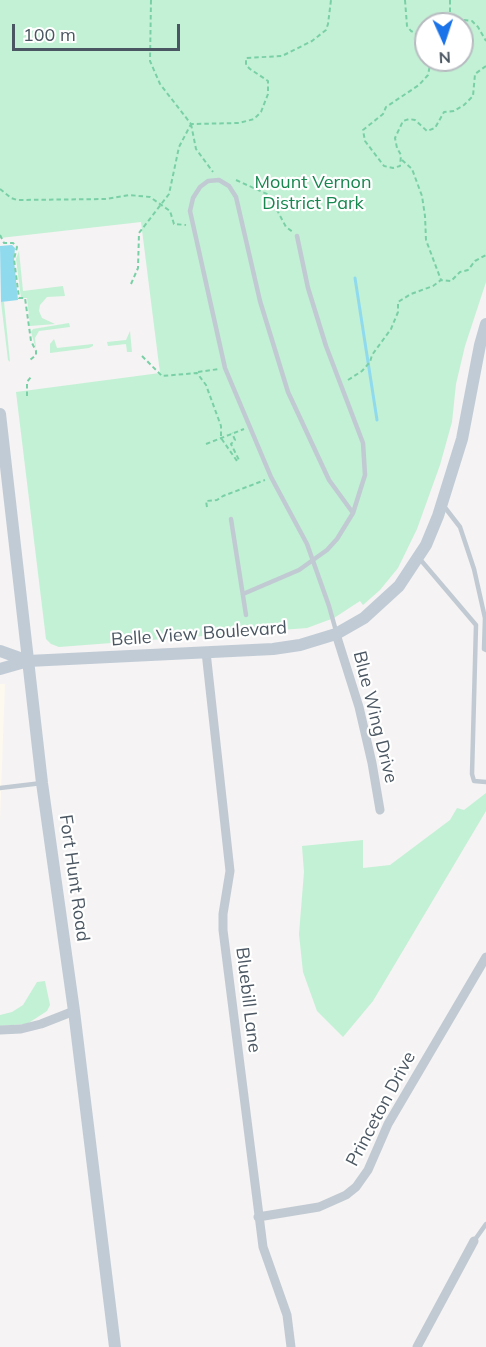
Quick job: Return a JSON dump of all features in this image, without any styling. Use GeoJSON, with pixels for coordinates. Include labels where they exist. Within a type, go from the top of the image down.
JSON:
{"type":"FeatureCollection","features":[{"type":"Feature","properties":{"kind":"main road","name":"Belle View Boulevard"},"geometry":{"type":"LineString","coordinates":[[0,669],[28,661],[300,645],[336,634],[364,618],[386,600],[409,574],[426,545],[442,504],[467,420],[476,362],[486,324]]}},
{"type":"Feature","properties":{"kind":"main road","name":"Fort Hunt Road"},"geometry":{"type":"LineString","coordinates":[[0,414],[42,783],[74,1011],[115,1347]]}},
{"type":"Feature","properties":{"kind":"main road","name":"Belle View Boulevard"},"geometry":{"type":"LineString","coordinates":[[0,651],[28,661]]}},
{"type":"Feature","properties":{"kind":"street","name":"Blue Wing Drive"},"geometry":{"type":"LineString","coordinates":[[336,634],[359,707],[380,810]]}},
{"type":"Feature","properties":{"kind":"street","name":"Bluebill Lane"},"geometry":{"type":"LineString","coordinates":[[206,652],[230,872],[223,914],[223,930],[258,1217],[262,1247],[287,1315],[291,1347]]}},
{"type":"Feature","properties":{"kind":"street","name":"Princeton Drive"},"geometry":{"type":"LineString","coordinates":[[258,1217],[320,1207],[356,1186],[368,1170],[388,1124],[486,957]]}},
{"type":"Feature","properties":{"kind":"street"},"geometry":{"type":"LineString","coordinates":[[0,1030],[21,1029],[74,1011]]}},
{"type":"Feature","properties":{"kind":"street"},"geometry":{"type":"LineString","coordinates":[[417,1347],[474,1241]]}},
{"type":"Feature","properties":{"kind":"lane"},"geometry":{"type":"LineString","coordinates":[[336,634],[329,606],[300,528],[271,477],[225,368],[190,211],[193,198],[200,187],[208,181],[219,180],[229,186],[236,196],[260,302],[288,392],[329,480],[353,513]]}},
{"type":"Feature","properties":{"kind":"lane"},"geometry":{"type":"LineString","coordinates":[[243,594],[299,570],[338,539],[353,513],[363,487],[366,461],[359,427],[326,346],[308,288],[297,236]]}},
{"type":"Feature","properties":{"kind":"lane"},"geometry":{"type":"LineString","coordinates":[[442,504],[460,527],[474,569],[485,618],[484,649],[486,650]]}},
{"type":"Feature","properties":{"kind":"lane"},"geometry":{"type":"LineString","coordinates":[[231,519],[246,615]]}},
{"type":"Feature","properties":{"kind":"lane"},"geometry":{"type":"LineString","coordinates":[[419,558],[476,625],[472,774],[474,781],[486,782]]}},
{"type":"Feature","properties":{"kind":"lane"},"geometry":{"type":"LineString","coordinates":[[0,788],[42,783]]}},
{"type":"Feature","properties":{"kind":"lane"},"geometry":{"type":"LineString","coordinates":[[474,1241],[486,1224]]}},
{"type":"Feature","properties":{"kind":"path"},"geometry":{"type":"LineString","coordinates":[[151,0],[150,62],[160,84],[191,124],[196,149],[219,180],[230,179],[269,195],[286,227],[297,236]]}},
{"type":"Feature","properties":{"kind":"path"},"geometry":{"type":"LineString","coordinates":[[191,124],[239,123],[254,119],[261,112],[268,94],[268,81],[246,65],[246,58],[282,56],[312,41],[326,30],[331,0]]}},
{"type":"Feature","properties":{"kind":"path"},"geometry":{"type":"LineString","coordinates":[[405,0],[407,26],[414,33]]}},
{"type":"Feature","properties":{"kind":"path"},"geometry":{"type":"LineString","coordinates":[[450,0],[450,14],[454,19],[472,21],[486,41]]}},
{"type":"Feature","properties":{"kind":"path"},"geometry":{"type":"LineString","coordinates":[[441,280],[426,240],[422,196],[412,169],[402,160],[395,138],[403,121],[409,119],[415,120],[427,131],[435,128],[444,112],[454,111],[472,96],[475,74],[486,66]]}},
{"type":"Feature","properties":{"kind":"path"},"geometry":{"type":"LineString","coordinates":[[402,160],[400,166],[393,168],[384,166],[365,141],[363,130],[383,114],[386,108],[419,85],[429,72]]}},
{"type":"Feature","properties":{"kind":"path"},"geometry":{"type":"LineString","coordinates":[[131,284],[138,268],[139,233],[169,194],[179,147],[191,124]]}},
{"type":"Feature","properties":{"kind":"path"},"geometry":{"type":"LineString","coordinates":[[0,189],[17,200],[106,199],[138,195],[150,197],[162,203],[170,211],[174,224],[192,226]]}},
{"type":"Feature","properties":{"kind":"path"},"geometry":{"type":"LineString","coordinates":[[0,236],[4,243],[14,243],[17,247],[14,259],[19,298],[26,298],[31,341],[36,351],[36,355],[30,360]]}},
{"type":"Feature","properties":{"kind":"path"},"geometry":{"type":"LineString","coordinates":[[341,384],[362,371],[370,362],[372,355],[391,329],[398,312],[398,302],[441,280],[451,281],[460,272],[468,270],[475,261],[486,255]]}},
{"type":"Feature","properties":{"kind":"path"},"geometry":{"type":"LineString","coordinates":[[142,356],[162,376],[225,368]]}},
{"type":"Feature","properties":{"kind":"path"},"geometry":{"type":"LineString","coordinates":[[197,373],[210,395],[220,426],[221,438],[237,461],[239,460],[231,444],[235,440],[232,433]]}},
{"type":"Feature","properties":{"kind":"path"},"geometry":{"type":"LineString","coordinates":[[27,396],[27,382],[31,377]]}},
{"type":"Feature","properties":{"kind":"path"},"geometry":{"type":"LineString","coordinates":[[206,444],[249,426]]}},
{"type":"Feature","properties":{"kind":"path"},"geometry":{"type":"LineString","coordinates":[[207,507],[206,501],[217,500],[271,477]]}},
{"type":"Feature","properties":{"kind":"shaded area"},"geometry":{"type":"Polygon","coordinates":[[[0,684],[5,684],[0,822],[0,684]]]}},
{"type":"Feature","properties":{"kind":"green space","name":"Mount Vernon District Park"},"geometry":{"type":"Polygon","coordinates":[[[0,0],[486,0],[486,282],[465,346],[456,384],[452,422],[440,465],[417,529],[398,568],[380,590],[363,605],[360,601],[334,618],[307,628],[59,647],[46,639],[16,392],[160,373],[141,222],[0,238],[0,0]]]}},
{"type":"Feature","properties":{"kind":"green space"},"geometry":{"type":"Polygon","coordinates":[[[19,251],[23,291],[63,286],[65,296],[47,297],[40,305],[39,311],[42,318],[55,324],[30,326],[27,298],[21,298],[16,259],[19,251]]]}},
{"type":"Feature","properties":{"kind":"green space"},"geometry":{"type":"Polygon","coordinates":[[[1,302],[4,302],[10,362],[8,360],[1,302]]]}},
{"type":"Feature","properties":{"kind":"green space"},"geometry":{"type":"Polygon","coordinates":[[[69,323],[70,327],[39,331],[35,338],[36,349],[31,332],[33,329],[69,323]]]}},
{"type":"Feature","properties":{"kind":"green space"},"geometry":{"type":"Polygon","coordinates":[[[130,331],[132,352],[127,352],[126,344],[108,346],[107,342],[126,340],[130,331]]]}},
{"type":"Feature","properties":{"kind":"green space"},"geometry":{"type":"Polygon","coordinates":[[[54,339],[57,348],[93,344],[93,346],[50,353],[50,344],[54,339]]]}},
{"type":"Feature","properties":{"kind":"green space"},"geometry":{"type":"Polygon","coordinates":[[[486,793],[486,811],[373,1001],[343,1037],[317,1011],[303,972],[299,934],[304,872],[302,846],[363,840],[363,868],[390,865],[450,820],[457,808],[464,810],[486,793]]]}},
{"type":"Feature","properties":{"kind":"green space"},"geometry":{"type":"Polygon","coordinates":[[[45,981],[50,1005],[47,1011],[27,1024],[0,1026],[0,1015],[12,1012],[23,1005],[37,982],[45,981]]]}},
{"type":"Feature","properties":{"kind":"water"},"geometry":{"type":"Polygon","coordinates":[[[12,245],[15,248],[18,300],[1,302],[0,246],[12,245]]]}},
{"type":"Feature","properties":{"kind":"waterway"},"geometry":{"type":"LineString","coordinates":[[355,278],[377,420]]}}]}
